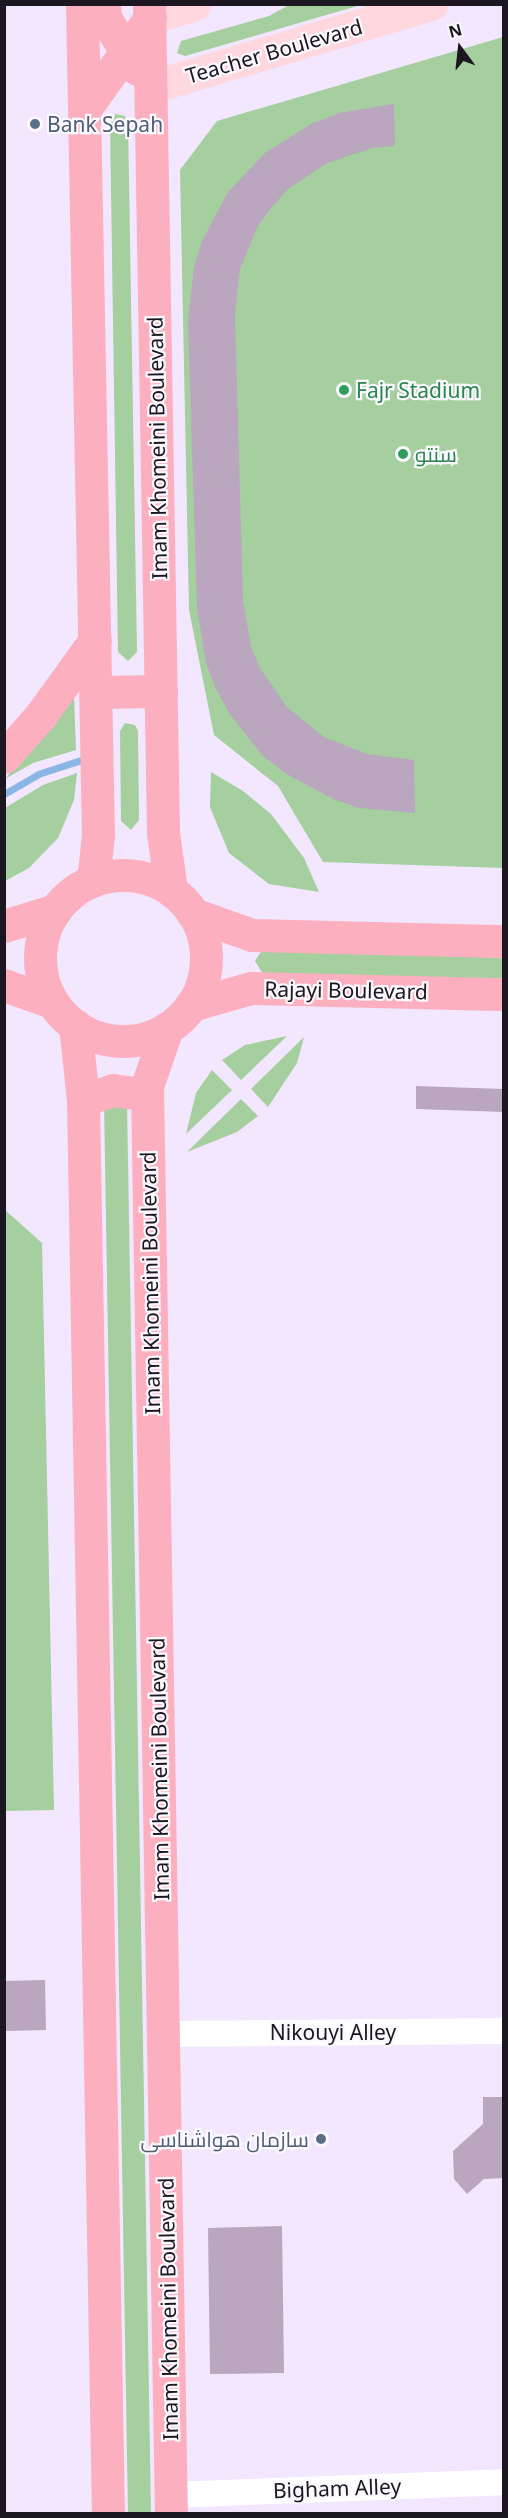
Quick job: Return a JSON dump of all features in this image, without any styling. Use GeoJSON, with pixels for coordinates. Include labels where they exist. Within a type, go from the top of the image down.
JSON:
{"type":"FeatureCollection","features":[{"type":"Feature","properties":{"kind":"main road"},"geometry":{"type":"LineString","coordinates":[[119,9],[195,4]]}},
{"type":"Feature","properties":{"kind":"main road","name":"Teacher Boulevard"},"geometry":{"type":"LineString","coordinates":[[151,87],[432,4]]}},
{"type":"Feature","properties":{"kind":"main road"},"geometry":{"type":"LineString","coordinates":[[119,9],[124,54],[151,87]]}},
{"type":"Feature","properties":{"kind":"main road"},"geometry":{"type":"LineString","coordinates":[[93,881],[98,835],[85,109],[119,9]]}},
{"type":"Feature","properties":{"kind":"main road","name":"Imam Khomeini Boulevard"},"geometry":{"type":"LineString","coordinates":[[119,9],[151,87],[163,833],[171,890]]}},
{"type":"Feature","properties":{"kind":"main road"},"geometry":{"type":"LineString","coordinates":[[85,109],[124,54]]}},
{"type":"Feature","properties":{"kind":"main road"},"geometry":{"type":"LineString","coordinates":[[4,758],[41,715],[95,640]]}},
{"type":"Feature","properties":{"kind":"main road"},"geometry":{"type":"LineString","coordinates":[[96,692],[161,691]]}},
{"type":"Feature","properties":{"kind":"main road"},"geometry":{"type":"LineString","coordinates":[[125,875],[157,882],[171,890],[193,914],[205,944],[204,976],[191,1005],[167,1028],[137,1040],[104,1039],[75,1025],[52,1002],[45,987],[40,956],[45,932],[56,910],[66,898],[93,881],[125,875]]}},
{"type":"Feature","properties":{"kind":"main road"},"geometry":{"type":"LineString","coordinates":[[4,926],[56,910]]}},
{"type":"Feature","properties":{"kind":"main road"},"geometry":{"type":"LineString","coordinates":[[193,914],[252,934],[504,940]]}},
{"type":"Feature","properties":{"kind":"main road"},"geometry":{"type":"LineString","coordinates":[[4,985],[52,1002]]}},
{"type":"Feature","properties":{"kind":"main road","name":"Rajayi Boulevard"},"geometry":{"type":"LineString","coordinates":[[191,1005],[251,988],[504,994]]}},
{"type":"Feature","properties":{"kind":"main road"},"geometry":{"type":"LineString","coordinates":[[75,1025],[84,1100],[108,2514]]}},
{"type":"Feature","properties":{"kind":"main road","name":"Imam Khomeini Boulevard"},"geometry":{"type":"LineString","coordinates":[[167,1028],[147,1095],[171,2504]]}},
{"type":"Feature","properties":{"kind":"main road"},"geometry":{"type":"LineString","coordinates":[[84,1100],[113,1090],[147,1095]]}},
{"type":"Feature","properties":{"kind":"street","name":"Nikouyi Alley"},"geometry":{"type":"LineString","coordinates":[[163,2034],[504,2031]]}},
{"type":"Feature","properties":{"kind":"street","name":"Bigham Alley"},"geometry":{"type":"LineString","coordinates":[[171,2504],[504,2482]]}},
{"type":"Feature","properties":{"kind":"green space"},"geometry":{"type":"Polygon","coordinates":[[[289,5],[361,5],[185,56],[177,53],[181,41],[269,16],[289,5]]]}},
{"type":"Feature","properties":{"kind":"green space","name":"Fajr Stadium"},"geometry":{"type":"Polygon","coordinates":[[[503,37],[503,868],[323,862],[278,786],[214,735],[189,610],[180,170],[217,121],[503,37]]]}},
{"type":"Feature","properties":{"kind":"green space"},"geometry":{"type":"Polygon","coordinates":[[[115,114],[125,116],[128,122],[137,652],[128,661],[118,652],[110,123],[115,114]]]}},
{"type":"Feature","properties":{"kind":"green space"},"geometry":{"type":"Polygon","coordinates":[[[74,697],[76,750],[33,763],[5,779],[74,697]]]}},
{"type":"Feature","properties":{"kind":"green space"},"geometry":{"type":"Polygon","coordinates":[[[125,723],[135,725],[138,731],[139,820],[131,830],[121,821],[120,731],[125,723]]]}},
{"type":"Feature","properties":{"kind":"green space"},"geometry":{"type":"Polygon","coordinates":[[[211,772],[243,791],[271,814],[304,858],[319,892],[269,884],[229,853],[210,807],[211,772]]]}},
{"type":"Feature","properties":{"kind":"green space"},"geometry":{"type":"Polygon","coordinates":[[[77,773],[74,800],[58,838],[29,868],[5,881],[5,808],[43,785],[77,773]]]}},
{"type":"Feature","properties":{"kind":"green space"},"geometry":{"type":"Polygon","coordinates":[[[263,949],[503,954],[503,981],[263,974],[255,961],[263,949]]]}},
{"type":"Feature","properties":{"kind":"green space"},"geometry":{"type":"Polygon","coordinates":[[[287,1036],[241,1080],[222,1060],[245,1045],[287,1036]]]}},
{"type":"Feature","properties":{"kind":"green space"},"geometry":{"type":"Polygon","coordinates":[[[304,1037],[297,1063],[268,1107],[251,1089],[304,1037]]]}},
{"type":"Feature","properties":{"kind":"green space"},"geometry":{"type":"Polygon","coordinates":[[[212,1070],[232,1090],[186,1134],[196,1093],[212,1070]]]}},
{"type":"Feature","properties":{"kind":"green space"},"geometry":{"type":"Polygon","coordinates":[[[241,1099],[258,1116],[237,1132],[187,1152],[241,1099]]]}},
{"type":"Feature","properties":{"kind":"green space"},"geometry":{"type":"Polygon","coordinates":[[[104,1102],[127,1102],[151,2514],[128,2513],[104,1102]]]}},
{"type":"Feature","properties":{"kind":"green space"},"geometry":{"type":"Polygon","coordinates":[[[4,1209],[42,1243],[54,1810],[5,1811],[4,1209]]]}},
{"type":"Feature","properties":{"kind":"building"},"geometry":{"type":"Polygon","coordinates":[[[394,104],[395,146],[372,148],[327,163],[288,189],[258,226],[240,269],[235,315],[243,601],[251,647],[260,668],[287,707],[324,737],[367,754],[414,760],[415,813],[360,808],[333,799],[285,773],[263,756],[229,713],[216,689],[206,663],[197,608],[188,322],[194,267],[202,241],[228,192],[266,152],[313,123],[339,113],[394,104]]]}},
{"type":"Feature","properties":{"kind":"building"},"geometry":{"type":"Polygon","coordinates":[[[416,1086],[504,1089],[504,1112],[416,1109],[416,1086]]]}},
{"type":"Feature","properties":{"kind":"building"},"geometry":{"type":"Polygon","coordinates":[[[45,1980],[46,2030],[4,2031],[4,1981],[45,1980]]]}},
{"type":"Feature","properties":{"kind":"building"},"geometry":{"type":"Polygon","coordinates":[[[483,2097],[504,2097],[504,2178],[484,2179],[467,2194],[454,2179],[453,2151],[483,2124],[483,2097]]]}},
{"type":"Feature","properties":{"kind":"building"},"geometry":{"type":"Polygon","coordinates":[[[282,2226],[284,2373],[210,2374],[208,2228],[282,2226]]]}},
{"type":"Feature","properties":{"kind":"waterway"},"geometry":{"type":"LineString","coordinates":[[4,794],[38,774],[81,760]]}},
{"type":"Feature","properties":{"kind":"place","name":"Bank Sepah"},"geometry":{"type":"Point","coordinates":[35,124]}},
{"type":"Feature","properties":{"kind":"place","name":"Fajr Stadium"},"geometry":{"type":"Point","coordinates":[344,390]}},
{"type":"Feature","properties":{"kind":"place","name":"سنتو"},"geometry":{"type":"Point","coordinates":[403,454]}},
{"type":"Feature","properties":{"kind":"place","name":"سازمان هواشناسی"},"geometry":{"type":"Point","coordinates":[321,2139]}}]}
